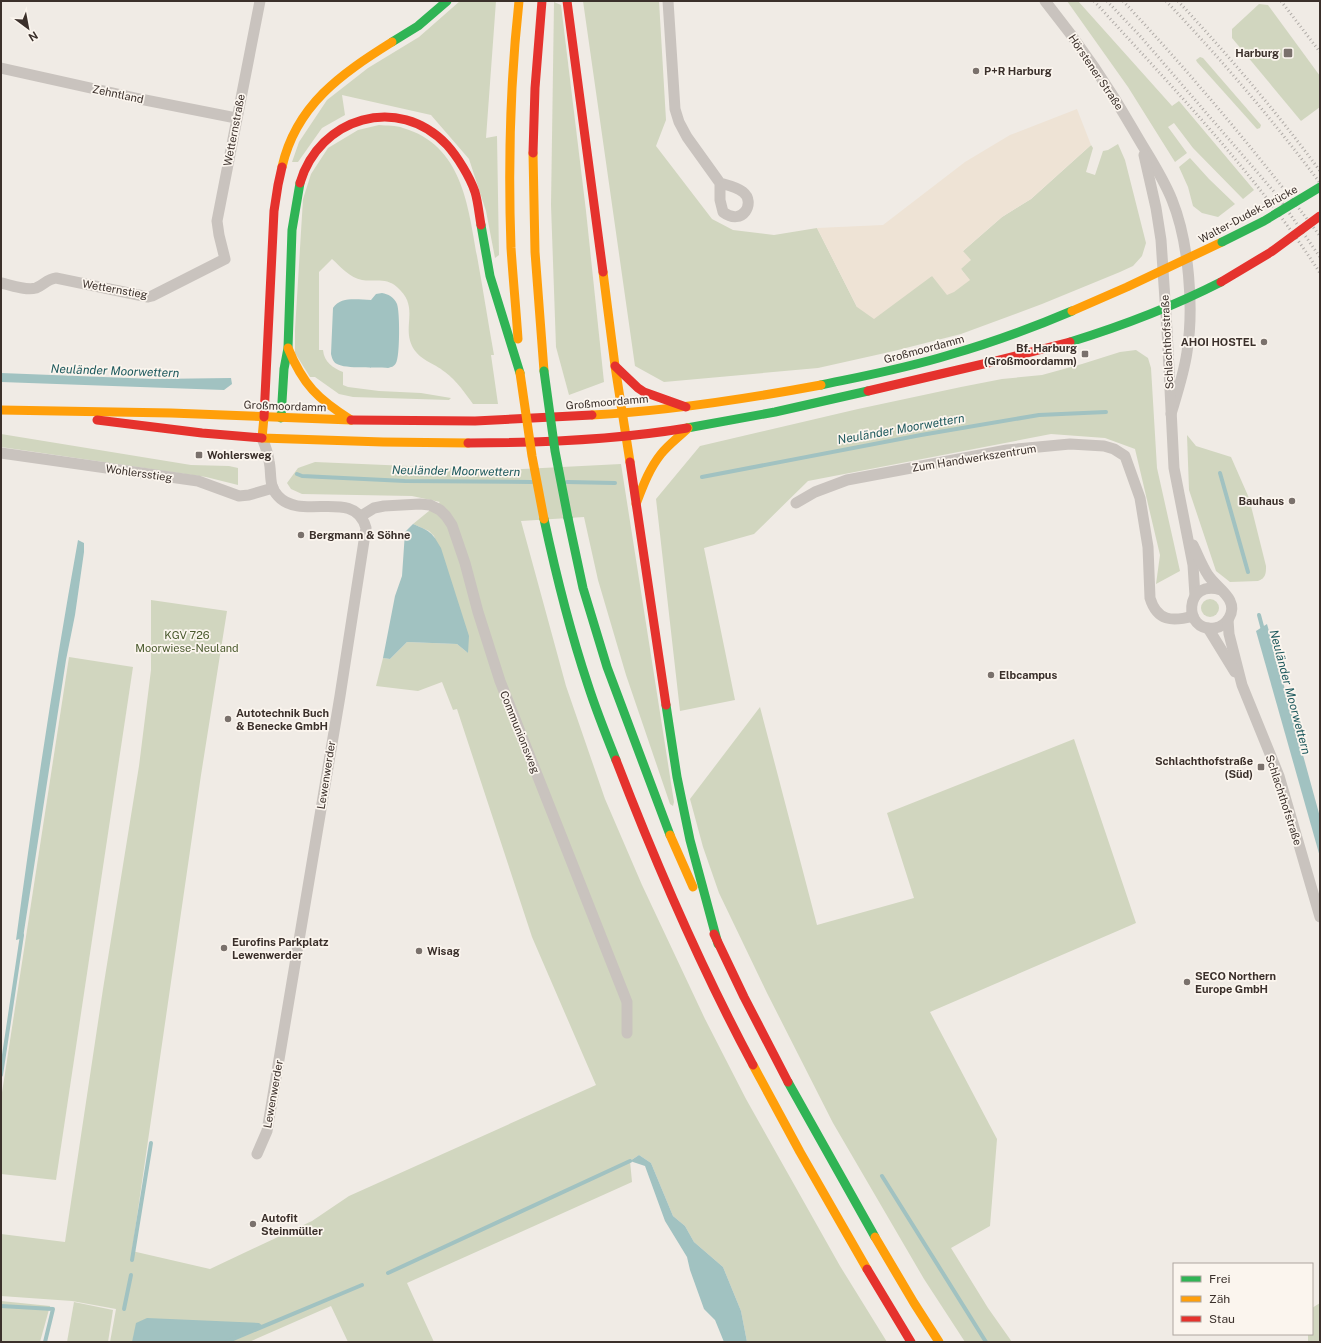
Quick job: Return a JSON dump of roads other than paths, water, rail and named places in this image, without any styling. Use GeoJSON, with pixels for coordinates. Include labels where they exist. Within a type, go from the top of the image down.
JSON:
{"type":"FeatureCollection","features":[{"type":"Feature","properties":{"kind":"main road"},"geometry":{"type":"LineString","coordinates":[[262,438],[275,214],[279,178],[289,142],[308,110],[333,83],[353,68],[416,28],[447,1]]}},
{"type":"Feature","properties":{"kind":"main road"},"geometry":{"type":"LineString","coordinates":[[518,1],[511,86],[511,228],[520,373],[532,456],[544,519],[562,595],[584,675],[647,842],[691,941],[754,1068],[800,1153],[854,1248],[911,1342]]}},
{"type":"Feature","properties":{"kind":"main road"},"geometry":{"type":"LineString","coordinates":[[542,1],[534,92],[533,165],[534,236],[544,371],[555,451],[568,518],[583,588],[606,667],[668,830],[718,944],[773,1056],[875,1237],[939,1342]]}},
{"type":"Feature","properties":{"kind":"main road"},"geometry":{"type":"LineString","coordinates":[[567,1],[615,366],[676,777],[690,840],[718,944]]}},
{"type":"Feature","properties":{"kind":"main road"},"geometry":{"type":"LineString","coordinates":[[280,428],[284,369],[288,348],[293,225],[297,194],[304,170],[325,140],[346,126],[369,118],[394,117],[418,124],[428,129],[447,145],[470,179],[478,206],[490,276],[520,373]]}},
{"type":"Feature","properties":{"kind":"main road","name":"Walter-Dudek-Brücke"},"geometry":{"type":"LineString","coordinates":[[1186,260],[1264,221],[1320,187]]}},
{"type":"Feature","properties":{"kind":"main road"},"geometry":{"type":"LineString","coordinates":[[1190,297],[1221,282],[1272,252],[1320,216]]}},
{"type":"Feature","properties":{"kind":"main road","name":"Großmoordamm"},"geometry":{"type":"LineString","coordinates":[[4,410],[262,438],[280,428],[351,420],[515,420],[622,414],[686,407],[794,391],[941,358],[1070,312],[1186,260]]}},
{"type":"Feature","properties":{"kind":"main road","name":"Großmoordamm"},"geometry":{"type":"LineString","coordinates":[[4,410],[164,413],[264,417],[280,428],[446,444],[555,442],[626,437],[688,428],[796,407],[1029,352],[1120,326],[1190,297]]}},
{"type":"Feature","properties":{"kind":"main road"},"geometry":{"type":"LineString","coordinates":[[288,348],[299,373],[310,389],[326,404],[351,420]]}},
{"type":"Feature","properties":{"kind":"main road"},"geometry":{"type":"LineString","coordinates":[[615,366],[644,392],[686,407]]}},
{"type":"Feature","properties":{"kind":"main road"},"geometry":{"type":"LineString","coordinates":[[636,506],[647,476],[657,460],[688,428]]}},
{"type":"Feature","properties":{"kind":"street","name":"Wetternstraße"},"geometry":{"type":"LineString","coordinates":[[225,259],[217,221],[260,1]]}},
{"type":"Feature","properties":{"kind":"street"},"geometry":{"type":"LineString","coordinates":[[668,1],[676,109],[679,122],[687,137],[720,183]]}},
{"type":"Feature","properties":{"kind":"street","name":"Hörstener Straße"},"geometry":{"type":"LineString","coordinates":[[1045,1],[1099,73],[1161,176],[1172,201],[1181,230],[1186,260]]}},
{"type":"Feature","properties":{"kind":"street","name":"Zehntland"},"geometry":{"type":"LineString","coordinates":[[1,68],[140,99],[236,118]]}},
{"type":"Feature","properties":{"kind":"street","name":"Hörstener Straße"},"geometry":{"type":"LineString","coordinates":[[1142,146],[1156,208],[1161,240],[1163,271]]}},
{"type":"Feature","properties":{"kind":"street","name":"Wetternstieg"},"geometry":{"type":"LineString","coordinates":[[1,283],[34,288],[38,287],[47,280],[56,278],[148,297],[225,259]]}},
{"type":"Feature","properties":{"kind":"street","name":"Schlachthofstraße"},"geometry":{"type":"LineString","coordinates":[[1171,414],[1187,354],[1189,339],[1190,297],[1186,260]]}},
{"type":"Feature","properties":{"kind":"street","name":"Schlachthofstraße"},"geometry":{"type":"LineString","coordinates":[[1163,271],[1174,468],[1194,578],[1195,596],[1191,606],[1193,616],[1199,624],[1208,628],[1242,685]]}},
{"type":"Feature","properties":{"kind":"street"},"geometry":{"type":"LineString","coordinates":[[270,462],[280,428]]}},
{"type":"Feature","properties":{"kind":"street"},"geometry":{"type":"LineString","coordinates":[[262,438],[270,462],[273,488],[283,501],[290,504],[309,507],[340,507],[350,509],[361,516]]}},
{"type":"Feature","properties":{"kind":"street","name":"Zum Handwerkszentrum"},"geometry":{"type":"LineString","coordinates":[[796,503],[814,492],[847,480],[1007,450],[1070,444],[1104,446],[1114,449],[1125,456],[1140,498],[1148,547],[1150,598],[1152,604],[1158,614],[1170,619],[1180,619],[1193,616]]}},
{"type":"Feature","properties":{"kind":"street","name":"Wohlersstieg"},"geometry":{"type":"LineString","coordinates":[[1,453],[198,481],[239,496],[249,495],[273,488]]}},
{"type":"Feature","properties":{"kind":"street","name":"Communionsweg"},"geometry":{"type":"LineString","coordinates":[[361,516],[374,508],[420,504],[430,505],[440,510],[452,525],[466,563],[478,612],[500,681],[627,1002],[627,1033]]}},
{"type":"Feature","properties":{"kind":"street","name":"Lewenwerder"},"geometry":{"type":"LineString","coordinates":[[257,1154],[267,1131],[340,696],[366,534],[366,528],[361,516]]}},
{"type":"Feature","properties":{"kind":"street","name":"Schlachthofstraße"},"geometry":{"type":"LineString","coordinates":[[1187,534],[1208,574],[1228,596],[1232,606],[1231,616],[1228,620],[1229,634],[1242,685],[1278,776],[1320,917]]}},
{"type":"Feature","properties":{"kind":"street"},"geometry":{"type":"LineString","coordinates":[[1195,596],[1204,589],[1215,588],[1221,590]]}},
{"type":"Feature","properties":{"kind":"street"},"geometry":{"type":"LineString","coordinates":[[1208,628],[1219,627],[1228,620]]}},
{"type":"Feature","properties":{"kind":"water"},"geometry":{"type":"Polygon","coordinates":[[[382,293],[393,298],[398,309],[399,344],[395,364],[388,368],[362,368],[341,366],[336,363],[331,354],[333,308],[336,304],[345,300],[371,300],[376,294],[382,293]]]}},
{"type":"Feature","properties":{"kind":"water"},"geometry":{"type":"Polygon","coordinates":[[[1,373],[154,379],[231,378],[232,384],[224,390],[1,382],[1,373]]]}},
{"type":"Feature","properties":{"kind":"water"},"geometry":{"type":"Polygon","coordinates":[[[413,524],[430,533],[441,548],[469,636],[468,653],[457,644],[407,642],[390,659],[383,658],[395,596],[402,576],[405,532],[413,524]]]}},
{"type":"Feature","properties":{"kind":"water"},"geometry":{"type":"Polygon","coordinates":[[[78,540],[84,543],[84,552],[75,615],[66,660],[23,938],[16,940],[45,740],[78,540]]]}},
{"type":"Feature","properties":{"kind":"water"},"geometry":{"type":"Polygon","coordinates":[[[1267,624],[1320,817],[1320,857],[1256,631],[1267,624]]]}},
{"type":"Feature","properties":{"kind":"water"},"geometry":{"type":"Polygon","coordinates":[[[639,1155],[651,1163],[673,1216],[685,1226],[694,1242],[723,1267],[741,1311],[747,1342],[724,1342],[715,1320],[704,1309],[687,1257],[665,1221],[645,1166],[630,1161],[639,1155]]]}},
{"type":"Feature","properties":{"kind":"water"},"geometry":{"type":"Polygon","coordinates":[[[147,1318],[259,1323],[263,1326],[226,1342],[132,1342],[136,1323],[147,1318]]]}},
{"type":"Feature","properties":{"kind":"waterway","name":"Neuländer Moorwettern"},"geometry":{"type":"LineString","coordinates":[[702,477],[921,435],[1039,415],[1106,412]]}},
{"type":"Feature","properties":{"kind":"waterway","name":"Neuländer Moorwettern"},"geometry":{"type":"LineString","coordinates":[[1220,473],[1248,572]]}},
{"type":"Feature","properties":{"kind":"waterway","name":"Neuländer Moorwettern"},"geometry":{"type":"LineString","coordinates":[[297,474],[302,476],[405,481],[532,482]]}},
{"type":"Feature","properties":{"kind":"waterway","name":"Neuländer Moorwettern"},"geometry":{"type":"LineString","coordinates":[[567,482],[615,483]]}},
{"type":"Feature","properties":{"kind":"waterway","name":"Neuländer Moorwettern"},"geometry":{"type":"LineString","coordinates":[[1259,615],[1263,630]]}},
{"type":"Feature","properties":{"kind":"waterway"},"geometry":{"type":"LineString","coordinates":[[1,1075],[22,935]]}},
{"type":"Feature","properties":{"kind":"waterway"},"geometry":{"type":"LineString","coordinates":[[132,1260],[151,1143]]}},
{"type":"Feature","properties":{"kind":"waterway"},"geometry":{"type":"LineString","coordinates":[[388,1273],[630,1161]]}},
{"type":"Feature","properties":{"kind":"waterway"},"geometry":{"type":"LineString","coordinates":[[882,1176],[986,1342]]}},
{"type":"Feature","properties":{"kind":"waterway"},"geometry":{"type":"LineString","coordinates":[[124,1309],[131,1275]]}},
{"type":"Feature","properties":{"kind":"waterway"},"geometry":{"type":"LineString","coordinates":[[226,1342],[362,1285]]}},
{"type":"Feature","properties":{"kind":"waterway"},"geometry":{"type":"LineString","coordinates":[[1,1306],[53,1309],[45,1342]]}},
{"type":"Feature","properties":{"kind":"railway"},"geometry":{"type":"LineString","coordinates":[[1094,1],[1213,132],[1269,201],[1320,273]]}},
{"type":"Feature","properties":{"kind":"railway"},"geometry":{"type":"LineString","coordinates":[[1107,1],[1141,37],[1276,194],[1320,257]]}},
{"type":"Feature","properties":{"kind":"railway"},"geometry":{"type":"LineString","coordinates":[[1123,1],[1175,58],[1224,116],[1273,175],[1320,236]]}},
{"type":"Feature","properties":{"kind":"railway"},"geometry":{"type":"LineString","coordinates":[[1166,1],[1246,90],[1320,183]]}},
{"type":"Feature","properties":{"kind":"railway"},"geometry":{"type":"LineString","coordinates":[[1178,1],[1251,84],[1320,171]]}},
{"type":"Feature","properties":{"kind":"railway"},"geometry":{"type":"LineString","coordinates":[[1281,1],[1320,52]]}},
{"type":"Feature","properties":{"kind":"place","name":"Harburg"},"geometry":{"type":"Point","coordinates":[1288,53]}},
{"type":"Feature","properties":{"kind":"place","name":"P+R Harburg"},"geometry":{"type":"Point","coordinates":[976,71]}},
{"type":"Feature","properties":{"kind":"place","name":"AHOI HOSTEL"},"geometry":{"type":"Point","coordinates":[1264,342]}},
{"type":"Feature","properties":{"kind":"place","name":"Bf. Harburg (Großmoordamm)"},"geometry":{"type":"Point","coordinates":[1085,354]}},
{"type":"Feature","properties":{"kind":"place","name":"Wohlersweg"},"geometry":{"type":"Point","coordinates":[199,455]}},
{"type":"Feature","properties":{"kind":"place","name":"Bauhaus"},"geometry":{"type":"Point","coordinates":[1292,501]}},
{"type":"Feature","properties":{"kind":"place","name":"Bergmann & Söhne"},"geometry":{"type":"Point","coordinates":[301,535]}},
{"type":"Feature","properties":{"kind":"place","name":"Elbcampus"},"geometry":{"type":"Point","coordinates":[991,675]}},
{"type":"Feature","properties":{"kind":"place","name":"Autotechnik Buch & Benecke GmbH"},"geometry":{"type":"Point","coordinates":[228,719]}},
{"type":"Feature","properties":{"kind":"place","name":"Schlachthofstraße (Süd)"},"geometry":{"type":"Point","coordinates":[1261,767]}},
{"type":"Feature","properties":{"kind":"place","name":"Eurofins Parkplatz Lewenwerder"},"geometry":{"type":"Point","coordinates":[224,948]}},
{"type":"Feature","properties":{"kind":"place","name":"Wisag"},"geometry":{"type":"Point","coordinates":[419,951]}},
{"type":"Feature","properties":{"kind":"place","name":"SECO Northern Europe GmbH"},"geometry":{"type":"Point","coordinates":[1187,982]}},
{"type":"Feature","properties":{"kind":"place","name":"Autofit Steinmüller"},"geometry":{"type":"Point","coordinates":[253,1224]}},
{"type":"Feature","properties":{"kind":"park label","name":"KGV 726 Moorwiese-Neuland"},"geometry":{"type":"Point","coordinates":[187,641]}}]}
